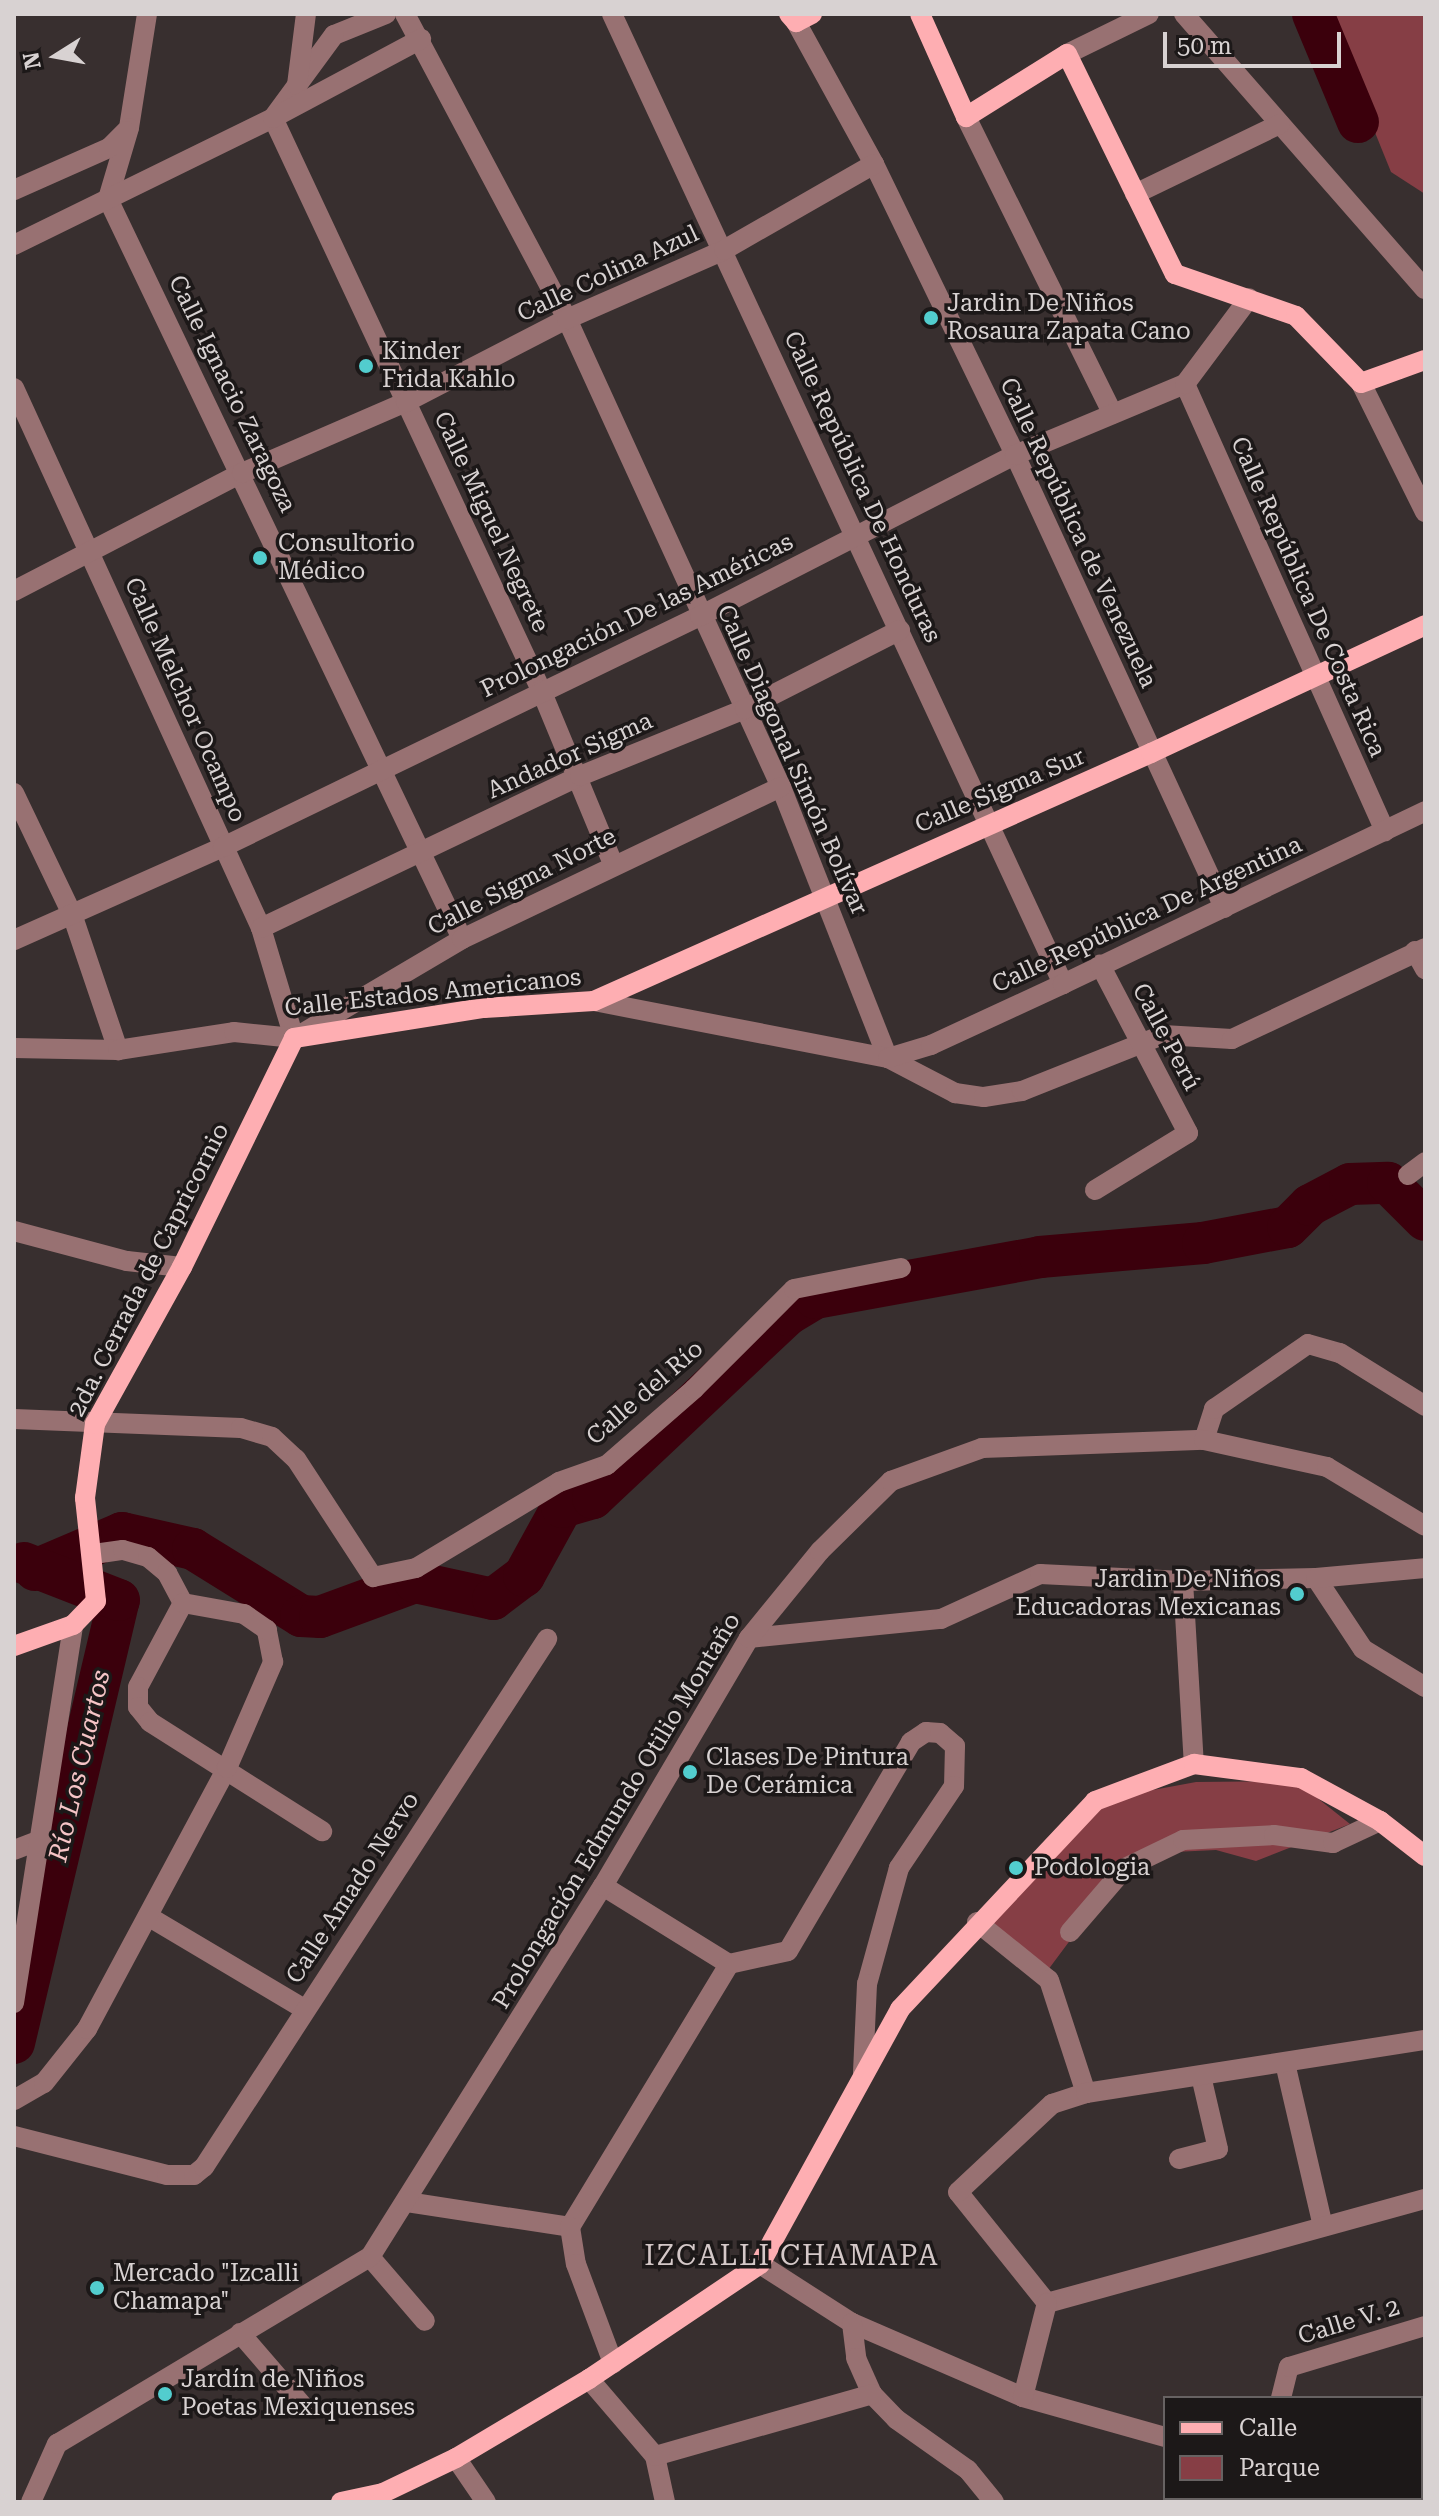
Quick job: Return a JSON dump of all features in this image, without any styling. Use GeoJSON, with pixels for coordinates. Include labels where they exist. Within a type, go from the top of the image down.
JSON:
{"type":"FeatureCollection","features":[{"type":"Feature","properties":{"kind":"main road"},"geometry":{"type":"LineString","coordinates":[[920,14],[966,117],[1067,54],[1175,274],[1296,316],[1361,383],[1425,360]]}},
{"type":"Feature","properties":{"kind":"main road","name":"Calle Sigma Sur"},"geometry":{"type":"LineString","coordinates":[[594,1001],[826,894],[1151,753],[1425,625]]}},
{"type":"Feature","properties":{"kind":"main road","name":"Calle Estados Americanos"},"geometry":{"type":"LineString","coordinates":[[294,1038],[484,1008],[594,1001]]}},
{"type":"Feature","properties":{"kind":"main road","name":"2da. Cerrada de Capricornio"},"geometry":{"type":"LineString","coordinates":[[20,1640],[73,1625],[96,1601],[94,1554],[85,1498],[95,1424],[182,1267],[294,1038]]}},
{"type":"Feature","properties":{"kind":"main road"},"geometry":{"type":"LineString","coordinates":[[341,2502],[383,2493],[456,2458],[589,2379],[760,2264],[900,2009],[977,1922],[1095,1801],[1194,1764],[1301,1778],[1380,1821],[1425,1856]]}},
{"type":"Feature","properties":{"kind":"street"},"geometry":{"type":"LineString","coordinates":[[108,199],[129,128],[147,14]]}},
{"type":"Feature","properties":{"kind":"street"},"geometry":{"type":"LineString","coordinates":[[297,89],[306,14]]}},
{"type":"Feature","properties":{"kind":"street"},"geometry":{"type":"LineString","coordinates":[[273,118],[334,35],[386,14]]}},
{"type":"Feature","properties":{"kind":"street","name":"Calle Diagonal Simón Bolívar"},"geometry":{"type":"LineString","coordinates":[[405,14],[421,39],[567,319],[700,616],[781,787],[826,894],[888,1058]]}},
{"type":"Feature","properties":{"kind":"street","name":"Calle República De Honduras"},"geometry":{"type":"LineString","coordinates":[[612,14],[1063,984]]}},
{"type":"Feature","properties":{"kind":"street"},"geometry":{"type":"LineString","coordinates":[[1067,54],[1149,14]]}},
{"type":"Feature","properties":{"kind":"street"},"geometry":{"type":"LineString","coordinates":[[1184,14],[1425,289]]}},
{"type":"Feature","properties":{"kind":"street","name":"Calle República de Venezuela"},"geometry":{"type":"LineString","coordinates":[[799,17],[1015,455],[1224,908]]}},
{"type":"Feature","properties":{"kind":"street"},"geometry":{"type":"LineString","coordinates":[[14,245],[273,118],[421,39]]}},
{"type":"Feature","properties":{"kind":"street"},"geometry":{"type":"LineString","coordinates":[[966,117],[1113,414]]}},
{"type":"Feature","properties":{"kind":"street","name":"Calle Miguel Negrete"},"geometry":{"type":"LineString","coordinates":[[273,118],[541,690],[580,776],[613,864]]}},
{"type":"Feature","properties":{"kind":"street"},"geometry":{"type":"LineString","coordinates":[[1135,194],[1280,124]]}},
{"type":"Feature","properties":{"kind":"street"},"geometry":{"type":"LineString","coordinates":[[14,190],[109,148],[129,128]]}},
{"type":"Feature","properties":{"kind":"street","name":"Calle Colina Azul"},"geometry":{"type":"LineString","coordinates":[[14,591],[242,473],[406,402],[567,319],[724,250],[874,164]]}},
{"type":"Feature","properties":{"kind":"street","name":"Calle Ignacio Zaragoza"},"geometry":{"type":"LineString","coordinates":[[108,199],[383,766],[462,939]]}},
{"type":"Feature","properties":{"kind":"street"},"geometry":{"type":"LineString","coordinates":[[1185,384],[1249,298]]}},
{"type":"Feature","properties":{"kind":"street"},"geometry":{"type":"LineString","coordinates":[[1361,383],[1425,512]]}},
{"type":"Feature","properties":{"kind":"street","name":"Prolongación De las Américas"},"geometry":{"type":"LineString","coordinates":[[14,940],[223,847],[383,766],[700,616],[858,539],[1015,455],[1185,384]]}},
{"type":"Feature","properties":{"kind":"street","name":"Calle República De Costa Rica"},"geometry":{"type":"LineString","coordinates":[[1185,384],[1313,676],[1385,831]]}},
{"type":"Feature","properties":{"kind":"street","name":"Calle Melchor Ocampo"},"geometry":{"type":"LineString","coordinates":[[14,388],[261,928],[294,1038]]}},
{"type":"Feature","properties":{"kind":"street","name":"Andador Sigma"},"geometry":{"type":"LineString","coordinates":[[261,928],[424,854],[580,776],[745,709],[900,630]]}},
{"type":"Feature","properties":{"kind":"street","name":"Calle Sigma Norte"},"geometry":{"type":"LineString","coordinates":[[294,1038],[462,939],[613,864],[781,787]]}},
{"type":"Feature","properties":{"kind":"street"},"geometry":{"type":"LineString","coordinates":[[14,793],[72,914],[118,1050]]}},
{"type":"Feature","properties":{"kind":"street","name":"Calle República De Argentina"},"geometry":{"type":"LineString","coordinates":[[888,1058],[931,1045],[1425,811]]}},
{"type":"Feature","properties":{"kind":"street","name":"Calle Estados Americanos"},"geometry":{"type":"LineString","coordinates":[[594,1001],[888,1058],[955,1093],[984,1097],[1022,1091],[1140,1047],[1163,1035],[1188,1033],[1232,1039],[1422,956]]}},
{"type":"Feature","properties":{"kind":"street","name":"Calle Perú"},"geometry":{"type":"LineString","coordinates":[[1095,1190],[1188,1133],[1140,1047],[1100,965]]}},
{"type":"Feature","properties":{"kind":"street","name":"Calle Estados Americanos"},"geometry":{"type":"LineString","coordinates":[[14,1048],[118,1050],[234,1032],[294,1038]]}},
{"type":"Feature","properties":{"kind":"street"},"geometry":{"type":"LineString","coordinates":[[1408,1175],[1425,1162]]}},
{"type":"Feature","properties":{"kind":"street"},"geometry":{"type":"LineString","coordinates":[[14,1231],[127,1261],[182,1267]]}},
{"type":"Feature","properties":{"kind":"street","name":"Calle del Río"},"geometry":{"type":"LineString","coordinates":[[95,1424],[241,1428],[272,1437],[296,1459],[373,1577],[416,1568],[559,1482],[607,1465],[694,1389],[794,1289],[901,1268]]}},
{"type":"Feature","properties":{"kind":"street"},"geometry":{"type":"LineString","coordinates":[[1204,1440],[1214,1409],[1308,1344],[1340,1353],[1425,1406]]}},
{"type":"Feature","properties":{"kind":"street"},"geometry":{"type":"LineString","coordinates":[[14,1419],[95,1424]]}},
{"type":"Feature","properties":{"kind":"street","name":"Prolongación Edmundo Otilio Montaño"},"geometry":{"type":"LineString","coordinates":[[31,2502],[57,2444],[370,2257],[603,1886],[749,1638],[820,1551],[891,1481],[982,1448],[1204,1440],[1327,1467],[1425,1526]]}},
{"type":"Feature","properties":{"kind":"street"},"geometry":{"type":"LineString","coordinates":[[94,1554],[123,1550],[148,1557],[167,1573],[183,1603]]}},
{"type":"Feature","properties":{"kind":"street"},"geometry":{"type":"LineString","coordinates":[[749,1638],[941,1619],[1040,1574],[1183,1581],[1316,1578],[1425,1568]]}},
{"type":"Feature","properties":{"kind":"street"},"geometry":{"type":"LineString","coordinates":[[1316,1578],[1363,1649],[1425,1687]]}},
{"type":"Feature","properties":{"kind":"street"},"geometry":{"type":"LineString","coordinates":[[1183,1581],[1194,1764]]}},
{"type":"Feature","properties":{"kind":"street"},"geometry":{"type":"LineString","coordinates":[[14,2100],[44,2083],[87,2029],[151,1918],[227,1768],[273,1662],[267,1630],[244,1614],[183,1603]]}},
{"type":"Feature","properties":{"kind":"street"},"geometry":{"type":"LineString","coordinates":[[183,1603],[138,1687],[138,1707],[150,1722],[322,1831]]}},
{"type":"Feature","properties":{"kind":"street"},"geometry":{"type":"LineString","coordinates":[[14,2003],[73,1625]]}},
{"type":"Feature","properties":{"kind":"street","name":"Calle Amado Nervo"},"geometry":{"type":"LineString","coordinates":[[14,2136],[167,2175],[194,2175],[204,2167],[547,1639]]}},
{"type":"Feature","properties":{"kind":"street"},"geometry":{"type":"LineString","coordinates":[[603,1886],[729,1964],[788,1951],[911,1742],[926,1732],[940,1733],[955,1746],[954,1786],[899,1868],[867,1984],[863,2073]]}},
{"type":"Feature","properties":{"kind":"street"},"geometry":{"type":"LineString","coordinates":[[1070,1932],[1125,1868],[1183,1840],[1274,1835],[1333,1843],[1380,1821]]}},
{"type":"Feature","properties":{"kind":"street"},"geometry":{"type":"LineString","coordinates":[[14,1850],[42,1839]]}},
{"type":"Feature","properties":{"kind":"street"},"geometry":{"type":"LineString","coordinates":[[151,1918],[304,2009]]}},
{"type":"Feature","properties":{"kind":"street"},"geometry":{"type":"LineString","coordinates":[[977,1922],[1049,1980],[1086,2093]]}},
{"type":"Feature","properties":{"kind":"street"},"geometry":{"type":"LineString","coordinates":[[613,2363],[576,2264],[570,2227],[729,1964]]}},
{"type":"Feature","properties":{"kind":"street"},"geometry":{"type":"LineString","coordinates":[[1047,2303],[958,2192],[1052,2104],[1086,2093],[1425,2040]]}},
{"type":"Feature","properties":{"kind":"street"},"geometry":{"type":"LineString","coordinates":[[1285,2063],[1323,2226]]}},
{"type":"Feature","properties":{"kind":"street"},"geometry":{"type":"LineString","coordinates":[[1179,2159],[1218,2149],[1201,2076]]}},
{"type":"Feature","properties":{"kind":"street"},"geometry":{"type":"LineString","coordinates":[[1047,2303],[1425,2199]]}},
{"type":"Feature","properties":{"kind":"street"},"geometry":{"type":"LineString","coordinates":[[407,2202],[570,2227]]}},
{"type":"Feature","properties":{"kind":"street"},"geometry":{"type":"LineString","coordinates":[[370,2257],[425,2321]]}},
{"type":"Feature","properties":{"kind":"street"},"geometry":{"type":"LineString","coordinates":[[760,2264],[852,2323],[1023,2397],[1163,2436]]}},
{"type":"Feature","properties":{"kind":"street"},"geometry":{"type":"LineString","coordinates":[[1023,2397],[1047,2303]]}},
{"type":"Feature","properties":{"kind":"street"},"geometry":{"type":"LineString","coordinates":[[852,2323],[856,2358],[872,2394],[896,2419],[968,2470],[994,2502]]}},
{"type":"Feature","properties":{"kind":"street","name":"Calle V. 2"},"geometry":{"type":"LineString","coordinates":[[1282,2396],[1289,2367],[1425,2326]]}},
{"type":"Feature","properties":{"kind":"street"},"geometry":{"type":"LineString","coordinates":[[240,2333],[303,2406]]}},
{"type":"Feature","properties":{"kind":"street"},"geometry":{"type":"LineString","coordinates":[[589,2379],[655,2456],[665,2502]]}},
{"type":"Feature","properties":{"kind":"street"},"geometry":{"type":"LineString","coordinates":[[655,2456],[872,2394]]}},
{"type":"Feature","properties":{"kind":"street"},"geometry":{"type":"LineString","coordinates":[[456,2458],[486,2502]]}},
{"type":"Feature","properties":{"kind":"green space"},"geometry":{"type":"Polygon","coordinates":[[[1327,14],[1425,14],[1425,194],[1391,172],[1327,14]]]}},
{"type":"Feature","properties":{"kind":"green space"},"geometry":{"type":"Polygon","coordinates":[[[1296,1781],[1350,1824],[1256,1861],[1216,1850],[1174,1852],[1112,1884],[1045,1974],[982,1922],[1093,1807],[1115,1797],[1196,1782],[1296,1781]]]}},
{"type":"Feature","properties":{"kind":"waterway"},"geometry":{"type":"LineString","coordinates":[[1313,14],[1358,122]]}},
{"type":"Feature","properties":{"kind":"waterway"},"geometry":{"type":"LineString","coordinates":[[35,1570],[122,1533],[193,1549],[301,1616],[320,1617],[415,1582],[493,1599],[524,1576],[562,1507],[593,1498],[787,1315],[815,1298],[1040,1257],[1203,1243],[1288,1227],[1310,1205],[1350,1184],[1388,1183],[1425,1220]]}},
{"type":"Feature","properties":{"kind":"waterway","name":"Río Los Cuartos"},"geometry":{"type":"LineString","coordinates":[[14,2043],[119,1600],[24,1563]]}},
{"type":"Feature","properties":{"kind":"place","name":"Jardin De Niños Rosaura Zapata Cano"},"geometry":{"type":"Point","coordinates":[931,318]}},
{"type":"Feature","properties":{"kind":"place","name":"Kinder Frida Kahlo"},"geometry":{"type":"Point","coordinates":[366,366]}},
{"type":"Feature","properties":{"kind":"place","name":"Consultorio Médico"},"geometry":{"type":"Point","coordinates":[260,558]}},
{"type":"Feature","properties":{"kind":"place","name":"Jardin De Niños Educadoras Mexicanas"},"geometry":{"type":"Point","coordinates":[1297,1594]}},
{"type":"Feature","properties":{"kind":"place","name":"Clases De Pintura De Cerámica"},"geometry":{"type":"Point","coordinates":[690,1772]}},
{"type":"Feature","properties":{"kind":"place","name":"Podologia"},"geometry":{"type":"Point","coordinates":[1016,1868]}},
{"type":"Feature","properties":{"kind":"place","name":"Mercado \"Izcalli Chamapa\""},"geometry":{"type":"Point","coordinates":[97,2288]}},
{"type":"Feature","properties":{"kind":"place","name":"Jardín de Niños Poetas Mexiquenses"},"geometry":{"type":"Point","coordinates":[165,2394]}},
{"type":"Feature","properties":{"kind":"district","name":"IZCALLI CHAMAPA"},"geometry":{"type":"Point","coordinates":[792,2256]}}]}
